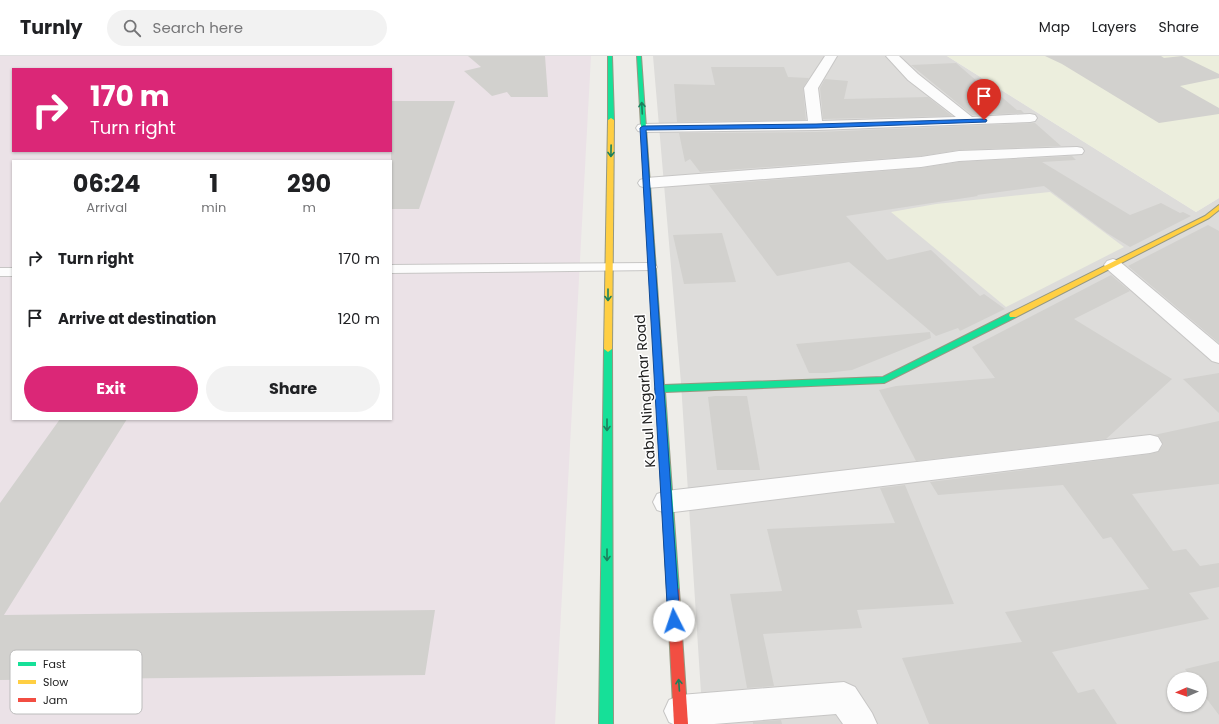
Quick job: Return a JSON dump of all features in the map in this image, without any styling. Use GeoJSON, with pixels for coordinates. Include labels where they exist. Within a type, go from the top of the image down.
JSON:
{"type":"FeatureCollection","features":[{"type":"Feature","properties":{"kind":"main road"},"geometry":{"type":"LineString","coordinates":[[606,724],[608,268],[611,144],[610,56]]}},
{"type":"Feature","properties":{"kind":"main road","name":"Kabul Ningarhar Road"},"geometry":{"type":"LineString","coordinates":[[639,56],[651,267],[681,717]]}},
{"type":"Feature","properties":{"kind":"main road"},"geometry":{"type":"LineString","coordinates":[[659,389],[884,380],[1207,218],[1219,207]]}},
{"type":"Feature","properties":{"kind":"street"},"geometry":{"type":"LineString","coordinates":[[816,126],[811,88],[831,56]]}},
{"type":"Feature","properties":{"kind":"street"},"geometry":{"type":"LineString","coordinates":[[892,56],[913,77],[969,122]]}},
{"type":"Feature","properties":{"kind":"street"},"geometry":{"type":"LineString","coordinates":[[643,128],[816,126],[969,122],[1030,118]]}},
{"type":"Feature","properties":{"kind":"street"},"geometry":{"type":"LineString","coordinates":[[646,183],[921,162],[959,156],[1077,151]]}},
{"type":"Feature","properties":{"kind":"street"},"geometry":{"type":"LineString","coordinates":[[1113,264],[1219,356]]}},
{"type":"Feature","properties":{"kind":"street"},"geometry":{"type":"LineString","coordinates":[[666,502],[1150,444]]}},
{"type":"Feature","properties":{"kind":"street"},"geometry":{"type":"LineString","coordinates":[[681,717],[844,698],[861,724]]}},
{"type":"Feature","properties":{"kind":"lane"},"geometry":{"type":"LineString","coordinates":[[392,269],[651,267]]}},
{"type":"Feature","properties":{"kind":"lane"},"geometry":{"type":"LineString","coordinates":[[0,272],[12,272]]}},
{"type":"Feature","properties":{"kind":"shaded area"},"geometry":{"type":"Polygon","coordinates":[[[0,56],[591,56],[555,724],[0,724],[0,56]]]}},
{"type":"Feature","properties":{"kind":"shaded area"},"geometry":{"type":"Polygon","coordinates":[[[653,56],[947,56],[1196,212],[1219,198],[1219,724],[703,724],[681,383],[653,56]]]}},
{"type":"Feature","properties":{"kind":"green space"},"geometry":{"type":"Polygon","coordinates":[[[947,56],[1219,56],[1219,198],[1196,212],[947,56]]]}},
{"type":"Feature","properties":{"kind":"green space"},"geometry":{"type":"Polygon","coordinates":[[[1050,192],[1124,247],[1006,307],[891,212],[936,204],[1050,192]]]}},
{"type":"Feature","properties":{"kind":"building"},"geometry":{"type":"Polygon","coordinates":[[[468,56],[545,56],[548,97],[511,97],[507,92],[492,96],[464,71],[481,67],[468,56]]]}},
{"type":"Feature","properties":{"kind":"building"},"geometry":{"type":"Polygon","coordinates":[[[1045,56],[1161,56],[1164,58],[1182,56],[1219,74],[1219,78],[1180,86],[1219,108],[1219,114],[1159,123],[1062,64],[1045,56]]]}},
{"type":"Feature","properties":{"kind":"building"},"geometry":{"type":"Polygon","coordinates":[[[956,63],[978,82],[984,82],[1017,110],[1021,110],[1024,113],[972,115],[911,65],[956,63]]]}},
{"type":"Feature","properties":{"kind":"building"},"geometry":{"type":"Polygon","coordinates":[[[711,67],[784,67],[788,77],[809,78],[803,88],[806,120],[677,122],[674,84],[715,85],[711,67]]]}},
{"type":"Feature","properties":{"kind":"building"},"geometry":{"type":"Polygon","coordinates":[[[825,79],[848,81],[844,99],[928,97],[952,116],[823,119],[820,88],[825,79]]]}},
{"type":"Feature","properties":{"kind":"building"},"geometry":{"type":"Polygon","coordinates":[[[392,101],[455,101],[419,209],[392,209],[392,101]]]}},
{"type":"Feature","properties":{"kind":"building"},"geometry":{"type":"Polygon","coordinates":[[[1035,123],[1061,146],[959,150],[921,156],[700,172],[690,159],[685,162],[679,133],[816,132],[1035,123]]]}},
{"type":"Feature","properties":{"kind":"building"},"geometry":{"type":"Polygon","coordinates":[[[1072,156],[1076,160],[1042,162],[1130,215],[1161,203],[1180,213],[1183,212],[1191,216],[1130,247],[1107,233],[1044,186],[846,216],[887,260],[931,250],[980,296],[984,294],[1005,309],[960,331],[958,328],[936,336],[849,262],[777,276],[709,185],[921,168],[959,162],[1072,156]]]}},
{"type":"Feature","properties":{"kind":"building"},"geometry":{"type":"Polygon","coordinates":[[[1208,225],[1219,231],[1219,343],[1128,266],[1208,225]]]}},
{"type":"Feature","properties":{"kind":"building"},"geometry":{"type":"Polygon","coordinates":[[[722,233],[736,282],[684,284],[673,235],[722,233]]]}},
{"type":"Feature","properties":{"kind":"building"},"geometry":{"type":"Polygon","coordinates":[[[1111,275],[1130,291],[1074,319],[1172,379],[1106,439],[916,461],[879,390],[896,386],[995,378],[972,347],[1111,275]]]}},
{"type":"Feature","properties":{"kind":"building"},"geometry":{"type":"Polygon","coordinates":[[[930,332],[931,338],[852,370],[826,373],[809,373],[796,344],[930,332]]]}},
{"type":"Feature","properties":{"kind":"building"},"geometry":{"type":"Polygon","coordinates":[[[1219,373],[1219,413],[1183,379],[1219,373]]]}},
{"type":"Feature","properties":{"kind":"building"},"geometry":{"type":"Polygon","coordinates":[[[747,396],[760,470],[717,470],[708,397],[747,396]]]}},
{"type":"Feature","properties":{"kind":"building"},"geometry":{"type":"Polygon","coordinates":[[[59,420],[126,420],[4,615],[435,610],[425,675],[142,678],[142,650],[10,650],[10,680],[0,680],[0,503],[59,420]]]}},
{"type":"Feature","properties":{"kind":"building"},"geometry":{"type":"Polygon","coordinates":[[[1219,421],[1219,484],[1132,494],[1173,551],[1186,549],[1200,566],[1219,563],[1219,587],[1189,593],[1209,619],[1052,652],[1078,693],[1094,689],[1117,724],[929,724],[902,658],[1022,642],[1005,612],[1149,589],[1111,537],[1103,539],[1063,485],[938,495],[930,482],[1150,454],[1158,452],[1163,445],[1159,436],[1154,435],[1219,421]]]}},
{"type":"Feature","properties":{"kind":"building"},"geometry":{"type":"Polygon","coordinates":[[[905,485],[954,604],[857,610],[862,628],[763,634],[774,686],[747,688],[730,594],[782,591],[767,529],[895,523],[880,488],[905,485]]]}},
{"type":"Feature","properties":{"kind":"building"},"geometry":{"type":"Polygon","coordinates":[[[1219,661],[1219,715],[1207,699],[1207,672],[1187,672],[1185,669],[1219,661]]]}},
{"type":"Feature","properties":{"kind":"building"},"geometry":{"type":"Polygon","coordinates":[[[781,720],[782,724],[753,724],[753,722],[781,720]]]}},
{"type":"Feature","properties":{"kind":"traffic: fast"},"geometry":{"type":"LineString","coordinates":[[610,56],[611,120]]}},
{"type":"Feature","properties":{"kind":"traffic: fast"},"geometry":{"type":"LineString","coordinates":[[639,56],[673,590]]}},
{"type":"Feature","properties":{"kind":"traffic: fast"},"geometry":{"type":"LineString","coordinates":[[659,389],[884,380],[1013,315]]}},
{"type":"Feature","properties":{"kind":"traffic: fast"},"geometry":{"type":"LineString","coordinates":[[606,724],[608,349]]}},
{"type":"Feature","properties":{"kind":"traffic: slow"},"geometry":{"type":"LineString","coordinates":[[608,349],[611,120]]}},
{"type":"Feature","properties":{"kind":"traffic: slow"},"geometry":{"type":"LineString","coordinates":[[1013,315],[1207,217],[1219,207]]}},
{"type":"Feature","properties":{"kind":"traffic: jam"},"geometry":{"type":"LineString","coordinates":[[673,590],[681,724]]}},
{"type":"Feature","properties":{"kind":"route"},"geometry":{"type":"LineString","coordinates":[[674,621],[643,128],[816,126],[969,122],[984,120]]}}]}
